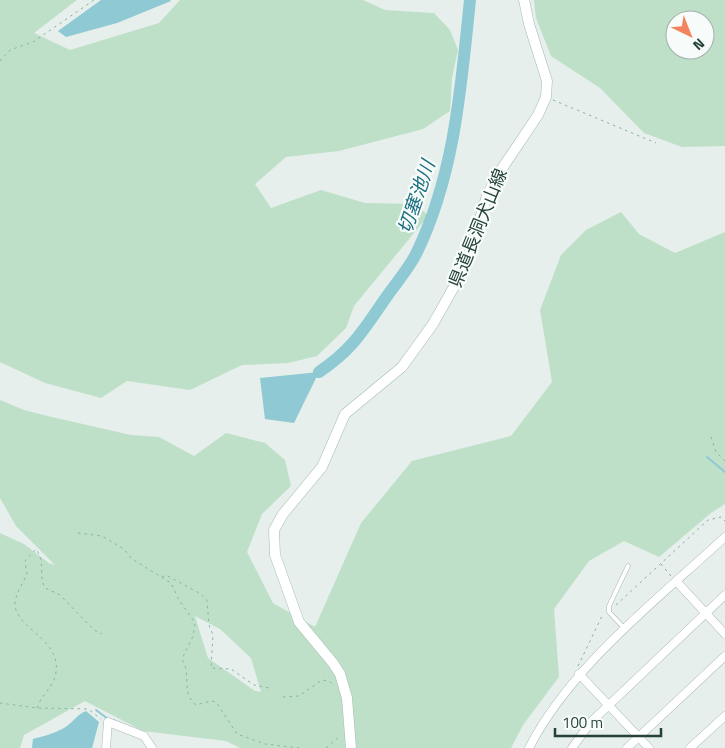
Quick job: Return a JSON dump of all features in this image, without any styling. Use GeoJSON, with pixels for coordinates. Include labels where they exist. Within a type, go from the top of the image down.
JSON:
{"type":"FeatureCollection","features":[{"type":"Feature","properties":{"kind":"main road","name":"県道長洞犬山線"},"geometry":{"type":"LineString","coordinates":[[351,748],[347,698],[339,671],[303,629],[296,616],[274,550],[273,534],[275,526],[322,467],[344,414],[402,367],[433,324],[464,269],[487,196],[496,179],[538,116],[546,97],[545,71],[529,24],[524,0]]}},
{"type":"Feature","properties":{"kind":"street"},"geometry":{"type":"LineString","coordinates":[[529,748],[542,723],[579,674],[725,537]]}},
{"type":"Feature","properties":{"kind":"street"},"geometry":{"type":"LineString","coordinates":[[677,582],[725,634]]}},
{"type":"Feature","properties":{"kind":"street"},"geometry":{"type":"LineString","coordinates":[[572,748],[591,722],[725,596]]}},
{"type":"Feature","properties":{"kind":"street"},"geometry":{"type":"LineString","coordinates":[[627,748],[725,656]]}},
{"type":"Feature","properties":{"kind":"street"},"geometry":{"type":"LineString","coordinates":[[579,674],[649,748]]}},
{"type":"Feature","properties":{"kind":"street"},"geometry":{"type":"LineString","coordinates":[[690,748],[725,716]]}},
{"type":"Feature","properties":{"kind":"street"},"geometry":{"type":"LineString","coordinates":[[106,748],[108,722],[144,736],[152,748]]}},
{"type":"Feature","properties":{"kind":"lane"},"geometry":{"type":"LineString","coordinates":[[626,630],[609,612],[609,606],[628,566]]}},
{"type":"Feature","properties":{"kind":"path"},"geometry":{"type":"LineString","coordinates":[[0,61],[10,50],[33,42],[94,0]]}},
{"type":"Feature","properties":{"kind":"path"},"geometry":{"type":"LineString","coordinates":[[546,97],[656,143]]}},
{"type":"Feature","properties":{"kind":"path"},"geometry":{"type":"LineString","coordinates":[[711,437],[716,452],[725,461]]}},
{"type":"Feature","properties":{"kind":"path"},"geometry":{"type":"LineString","coordinates":[[579,674],[578,664],[606,608],[609,612],[708,520],[721,516],[725,521]]}},
{"type":"Feature","properties":{"kind":"path"},"geometry":{"type":"LineString","coordinates":[[78,533],[102,536],[124,549],[132,559],[174,586],[179,600],[195,622],[193,636],[182,661],[186,670],[188,695],[196,705],[211,700],[216,702],[238,734],[247,738],[299,748]]}},
{"type":"Feature","properties":{"kind":"path"},"geometry":{"type":"LineString","coordinates":[[37,708],[53,682],[56,671],[56,658],[52,649],[32,631],[17,611],[16,602],[19,587],[28,574],[25,561],[36,549],[41,556],[42,581],[45,588],[60,595],[94,630],[102,634]]}},
{"type":"Feature","properties":{"kind":"path"},"geometry":{"type":"LineString","coordinates":[[661,564],[677,582]]}},
{"type":"Feature","properties":{"kind":"path"},"geometry":{"type":"LineString","coordinates":[[162,577],[166,575],[176,579],[201,594],[207,600],[209,625],[213,634],[211,668],[231,669],[254,685],[269,688]]}},
{"type":"Feature","properties":{"kind":"path"},"geometry":{"type":"LineString","coordinates":[[283,697],[299,696],[316,683],[326,680],[337,691]]}},
{"type":"Feature","properties":{"kind":"path"},"geometry":{"type":"LineString","coordinates":[[0,702],[37,708],[88,709],[102,720],[108,722]]}},
{"type":"Feature","properties":{"kind":"path"},"geometry":{"type":"LineString","coordinates":[[326,748],[335,738],[349,734]]}},
{"type":"Feature","properties":{"kind":"green space"},"geometry":{"type":"Polygon","coordinates":[[[0,0],[77,0],[34,33],[70,50],[159,23],[180,0],[363,0],[385,10],[434,13],[450,30],[458,50],[452,78],[450,111],[423,129],[339,151],[286,157],[255,184],[271,208],[321,190],[365,203],[417,204],[428,216],[354,306],[346,328],[317,356],[288,363],[242,365],[190,390],[127,381],[101,398],[45,383],[0,362],[0,0]]]}},
{"type":"Feature","properties":{"kind":"green space"},"geometry":{"type":"Polygon","coordinates":[[[534,0],[725,0],[725,146],[682,147],[644,133],[600,88],[551,56],[536,18],[534,0]]]}},
{"type":"Feature","properties":{"kind":"green space"},"geometry":{"type":"Polygon","coordinates":[[[621,212],[639,234],[675,253],[725,232],[725,504],[711,513],[659,557],[624,541],[589,561],[554,609],[559,677],[523,725],[511,748],[240,748],[226,741],[143,731],[85,701],[24,735],[20,748],[0,748],[0,533],[24,544],[49,563],[55,565],[16,526],[0,498],[0,400],[24,410],[52,417],[131,435],[159,437],[194,456],[226,433],[265,443],[285,460],[291,486],[262,514],[247,552],[273,603],[315,627],[361,523],[412,461],[511,436],[552,382],[540,310],[561,255],[586,230],[621,212]],[[195,616],[208,658],[255,691],[261,692],[251,658],[220,629],[195,616]]]}},
{"type":"Feature","properties":{"kind":"water"},"geometry":{"type":"Polygon","coordinates":[[[101,0],[171,1],[117,23],[66,37],[58,31],[101,0]]]}},
{"type":"Feature","properties":{"kind":"water"},"geometry":{"type":"Polygon","coordinates":[[[319,372],[294,423],[265,419],[260,378],[319,372]]]}},
{"type":"Feature","properties":{"kind":"water"},"geometry":{"type":"Polygon","coordinates":[[[86,711],[99,722],[92,748],[32,748],[33,739],[63,728],[86,711]]]}},
{"type":"Feature","properties":{"kind":"waterway","name":"切塞池川"},"geometry":{"type":"LineString","coordinates":[[319,372],[349,348],[363,330],[410,264],[430,222],[440,191],[454,129],[470,0]]}},
{"type":"Feature","properties":{"kind":"waterway"},"geometry":{"type":"LineString","coordinates":[[707,457],[725,472]]}},
{"type":"Feature","properties":{"kind":"waterway"},"geometry":{"type":"LineString","coordinates":[[96,710],[108,719]]}},
{"type":"Feature","properties":{"kind":"waterway"},"geometry":{"type":"LineString","coordinates":[[113,720],[136,730]]}}]}
